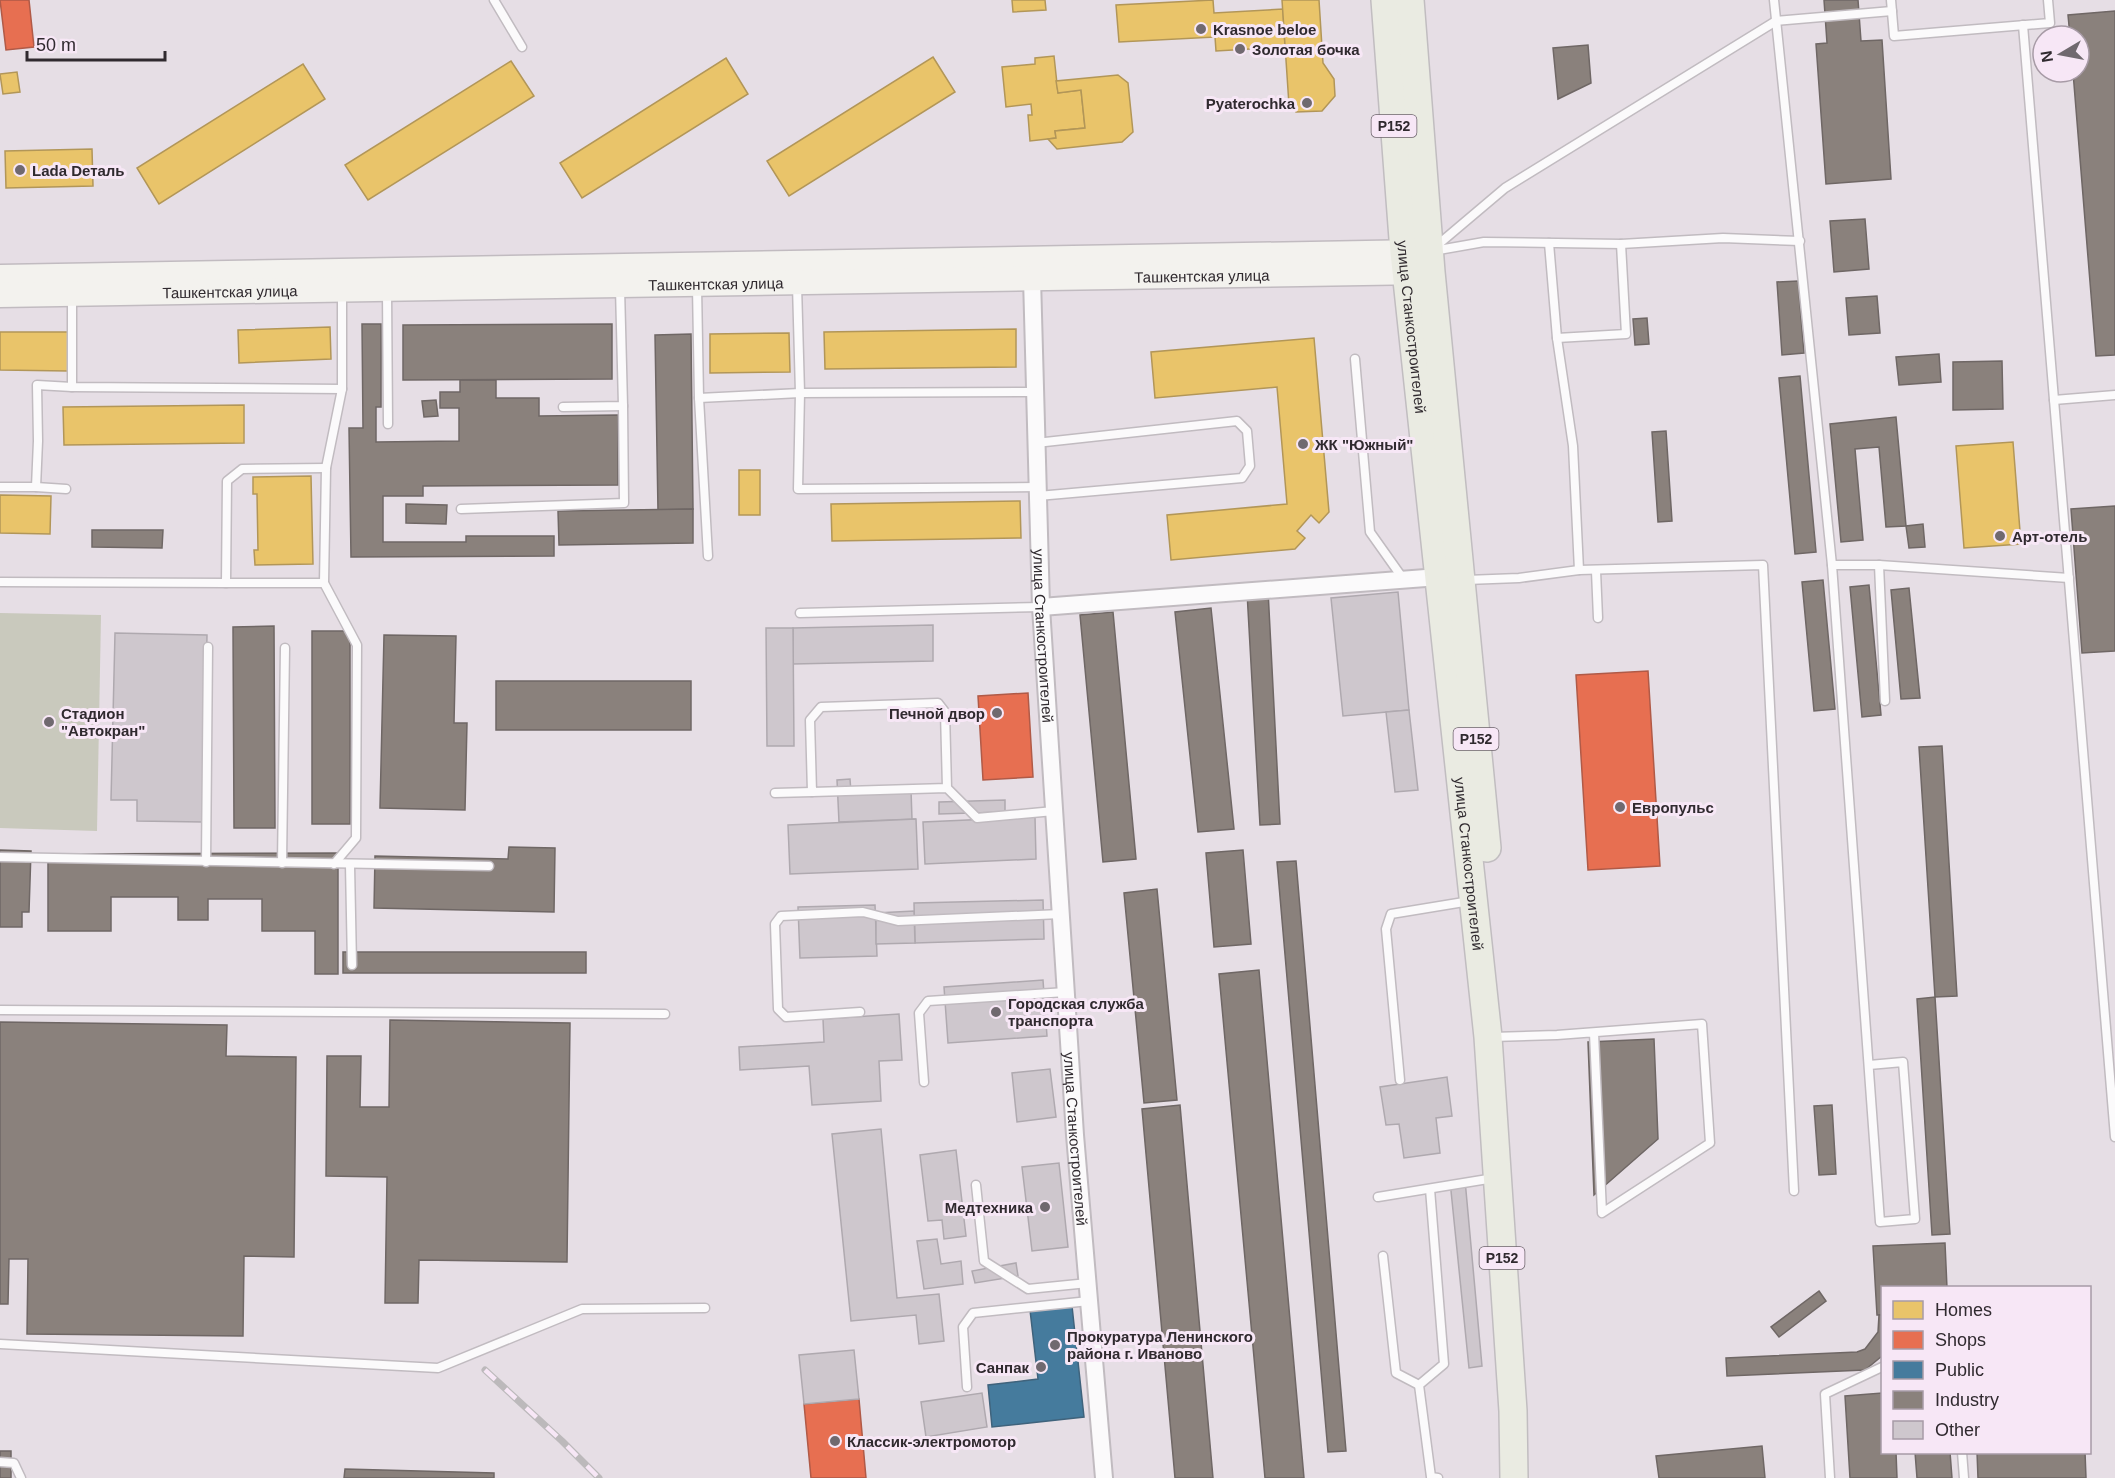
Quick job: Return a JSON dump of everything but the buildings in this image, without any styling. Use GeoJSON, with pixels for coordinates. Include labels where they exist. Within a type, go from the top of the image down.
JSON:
{"type":"FeatureCollection","features":[{"type":"Feature","properties":{"kind":"main road","name":"улица Станкостроителей"},"geometry":{"type":"LineString","coordinates":[[1385,0],[1418,262],[1497,1037],[1527,1409],[1528,1478]]}},
{"type":"Feature","properties":{"kind":"main road","name":"улица Станкостроителей"},"geometry":{"type":"LineString","coordinates":[[1410,0],[1418,262]]}},
{"type":"Feature","properties":{"kind":"main road","name":"Ташкентская улица"},"geometry":{"type":"LineString","coordinates":[[0,277],[620,275],[1418,262]]}},
{"type":"Feature","properties":{"kind":"main road","name":"Ташкентская улица"},"geometry":{"type":"LineString","coordinates":[[0,295],[342,290],[620,275],[697,283],[797,282],[983,269]]}},
{"type":"Feature","properties":{"kind":"main road","name":"улица Станкостроителей"},"geometry":{"type":"LineString","coordinates":[[1449,579],[1473,901],[1497,1037],[1497,1178],[1513,1411],[1514,1478]]}},
{"type":"Feature","properties":{"kind":"street","name":"улица Станкостроителей"},"geometry":{"type":"LineString","coordinates":[[1032,268],[1041,607],[1066,992],[1104,1478]]}},
{"type":"Feature","properties":{"kind":"street"},"geometry":{"type":"LineString","coordinates":[[1041,607],[1404,580],[1449,579]]}},
{"type":"Feature","properties":{"kind":"lane"},"geometry":{"type":"LineString","coordinates":[[494,0],[522,47]]}},
{"type":"Feature","properties":{"kind":"lane"},"geometry":{"type":"LineString","coordinates":[[1774,0],[1832,565],[1880,1222],[1915,1219],[1903,1062],[1869,1065]]}},
{"type":"Feature","properties":{"kind":"lane"},"geometry":{"type":"LineString","coordinates":[[1891,0],[1894,36],[2050,23],[2048,0]]}},
{"type":"Feature","properties":{"kind":"lane"},"geometry":{"type":"LineString","coordinates":[[1418,262],[1505,188],[1776,21],[1892,12]]}},
{"type":"Feature","properties":{"kind":"lane"},"geometry":{"type":"LineString","coordinates":[[2023,25],[2115,1137]]}},
{"type":"Feature","properties":{"kind":"lane"},"geometry":{"type":"LineString","coordinates":[[1418,262],[1484,242],[1621,244],[1723,238],[1800,241]]}},
{"type":"Feature","properties":{"kind":"lane"},"geometry":{"type":"LineString","coordinates":[[1549,243],[1557,338],[1573,446],[1579,570]]}},
{"type":"Feature","properties":{"kind":"lane"},"geometry":{"type":"LineString","coordinates":[[1557,338],[1626,334],[1621,244]]}},
{"type":"Feature","properties":{"kind":"lane"},"geometry":{"type":"LineString","coordinates":[[461,509],[624,503],[620,275]]}},
{"type":"Feature","properties":{"kind":"lane"},"geometry":{"type":"LineString","coordinates":[[797,282],[800,393],[798,489],[1038,491],[1242,478],[1250,466],[1247,431],[1238,421],[1036,443]]}},
{"type":"Feature","properties":{"kind":"lane"},"geometry":{"type":"LineString","coordinates":[[697,283],[699,398],[708,556]]}},
{"type":"Feature","properties":{"kind":"lane"},"geometry":{"type":"LineString","coordinates":[[387,288],[388,424]]}},
{"type":"Feature","properties":{"kind":"lane"},"geometry":{"type":"LineString","coordinates":[[334,864],[357,838],[357,645],[324,583],[326,468],[342,389],[342,290]]}},
{"type":"Feature","properties":{"kind":"lane"},"geometry":{"type":"LineString","coordinates":[[72,294],[72,387]]}},
{"type":"Feature","properties":{"kind":"lane"},"geometry":{"type":"LineString","coordinates":[[1355,359],[1370,532],[1404,580]]}},
{"type":"Feature","properties":{"kind":"lane"},"geometry":{"type":"LineString","coordinates":[[36,487],[38,385],[342,389]]}},
{"type":"Feature","properties":{"kind":"lane"},"geometry":{"type":"LineString","coordinates":[[699,398],[800,393],[1035,392]]}},
{"type":"Feature","properties":{"kind":"lane"},"geometry":{"type":"LineString","coordinates":[[2054,400],[2115,395]]}},
{"type":"Feature","properties":{"kind":"lane"},"geometry":{"type":"LineString","coordinates":[[562,407],[623,406]]}},
{"type":"Feature","properties":{"kind":"lane"},"geometry":{"type":"LineString","coordinates":[[226,584],[227,481],[242,469],[326,468]]}},
{"type":"Feature","properties":{"kind":"lane"},"geometry":{"type":"LineString","coordinates":[[0,487],[66,489]]}},
{"type":"Feature","properties":{"kind":"lane"},"geometry":{"type":"LineString","coordinates":[[1449,579],[1519,578],[1579,570],[1762,565],[1794,1191]]}},
{"type":"Feature","properties":{"kind":"lane"},"geometry":{"type":"LineString","coordinates":[[1832,565],[1879,565],[2069,578]]}},
{"type":"Feature","properties":{"kind":"lane"},"geometry":{"type":"LineString","coordinates":[[1879,565],[1885,701]]}},
{"type":"Feature","properties":{"kind":"lane"},"geometry":{"type":"LineString","coordinates":[[1596,571],[1598,618]]}},
{"type":"Feature","properties":{"kind":"lane"},"geometry":{"type":"LineString","coordinates":[[0,582],[324,583]]}},
{"type":"Feature","properties":{"kind":"lane"},"geometry":{"type":"LineString","coordinates":[[800,613],[1041,607]]}},
{"type":"Feature","properties":{"kind":"lane"},"geometry":{"type":"LineString","coordinates":[[206,862],[208,647]]}},
{"type":"Feature","properties":{"kind":"lane"},"geometry":{"type":"LineString","coordinates":[[282,863],[285,648]]}},
{"type":"Feature","properties":{"kind":"lane"},"geometry":{"type":"LineString","coordinates":[[812,792],[810,720],[822,707],[938,703],[945,712],[947,788],[977,818],[1054,811]]}},
{"type":"Feature","properties":{"kind":"lane"},"geometry":{"type":"LineString","coordinates":[[775,793],[947,788]]}},
{"type":"Feature","properties":{"kind":"lane"},"geometry":{"type":"LineString","coordinates":[[0,857],[489,866]]}},
{"type":"Feature","properties":{"kind":"lane"},"geometry":{"type":"LineString","coordinates":[[350,864],[352,966]]}},
{"type":"Feature","properties":{"kind":"lane"},"geometry":{"type":"LineString","coordinates":[[1400,1080],[1386,929],[1391,914],[1473,901]]}},
{"type":"Feature","properties":{"kind":"lane"},"geometry":{"type":"LineString","coordinates":[[860,1011],[786,1017],[778,1009],[775,924],[782,916],[863,912],[898,921],[1061,914]]}},
{"type":"Feature","properties":{"kind":"lane"},"geometry":{"type":"LineString","coordinates":[[924,1082],[919,1013],[928,1001],[1066,992]]}},
{"type":"Feature","properties":{"kind":"lane"},"geometry":{"type":"LineString","coordinates":[[0,1010],[665,1014]]}},
{"type":"Feature","properties":{"kind":"lane"},"geometry":{"type":"LineString","coordinates":[[1497,1037],[1594,1033],[1702,1024],[1710,1143],[1602,1213],[1594,1033]]}},
{"type":"Feature","properties":{"kind":"lane"},"geometry":{"type":"LineString","coordinates":[[1378,1197],[1497,1178]]}},
{"type":"Feature","properties":{"kind":"lane"},"geometry":{"type":"LineString","coordinates":[[976,1185],[984,1261],[1028,1289],[1088,1282]]}},
{"type":"Feature","properties":{"kind":"lane"},"geometry":{"type":"LineString","coordinates":[[1419,1385],[1444,1364],[1430,1189]]}},
{"type":"Feature","properties":{"kind":"lane"},"geometry":{"type":"LineString","coordinates":[[1383,1257],[1396,1373],[1419,1385]]}},
{"type":"Feature","properties":{"kind":"lane"},"geometry":{"type":"LineString","coordinates":[[967,1387],[963,1327],[973,1313],[1089,1301]]}},
{"type":"Feature","properties":{"kind":"lane"},"geometry":{"type":"LineString","coordinates":[[0,1344],[438,1368],[582,1309],[705,1308]]}},
{"type":"Feature","properties":{"kind":"lane"},"geometry":{"type":"LineString","coordinates":[[1830,1478],[1825,1394],[1881,1367]]}},
{"type":"Feature","properties":{"kind":"lane"},"geometry":{"type":"LineString","coordinates":[[1419,1385],[1431,1477],[1438,1478]]}},
{"type":"Feature","properties":{"kind":"lane"},"geometry":{"type":"LineString","coordinates":[[1962,1454],[1964,1478]]}},
{"type":"Feature","properties":{"kind":"lane"},"geometry":{"type":"LineString","coordinates":[[0,1462],[14,1463],[21,1478]]}},
{"type":"Feature","properties":{"kind":"shaded area","name":"Стадион \"Автокран\""},"geometry":{"type":"Polygon","coordinates":[[[0,613],[101,615],[97,831],[0,828],[0,613]]]}},
{"type":"Feature","properties":{"kind":"railway"},"geometry":{"type":"LineString","coordinates":[[485,1370],[599,1478]]}},
{"type":"Feature","properties":{"kind":"place","name":"Krasnoe beloe"},"geometry":{"type":"Point","coordinates":[1201,29]}},
{"type":"Feature","properties":{"kind":"place","name":"Золотая бочка"},"geometry":{"type":"Point","coordinates":[1240,49]}},
{"type":"Feature","properties":{"kind":"place","name":"Pyaterochka"},"geometry":{"type":"Point","coordinates":[1307,103]}},
{"type":"Feature","properties":{"kind":"place","name":"Lada Dеталь"},"geometry":{"type":"Point","coordinates":[20,170]}},
{"type":"Feature","properties":{"kind":"place","name":"ЖК \"Южный\""},"geometry":{"type":"Point","coordinates":[1303,444]}},
{"type":"Feature","properties":{"kind":"place","name":"Арт-отель"},"geometry":{"type":"Point","coordinates":[2000,536]}},
{"type":"Feature","properties":{"kind":"place","name":"Печной двор"},"geometry":{"type":"Point","coordinates":[997,713]}},
{"type":"Feature","properties":{"kind":"place","name":"Стадион \"Автокран\""},"geometry":{"type":"Point","coordinates":[49,722]}},
{"type":"Feature","properties":{"kind":"place","name":"Европульс"},"geometry":{"type":"Point","coordinates":[1620,807]}},
{"type":"Feature","properties":{"kind":"place","name":"Городская служба транспорта"},"geometry":{"type":"Point","coordinates":[996,1012]}},
{"type":"Feature","properties":{"kind":"place","name":"Медтехника"},"geometry":{"type":"Point","coordinates":[1045,1207]}},
{"type":"Feature","properties":{"kind":"place","name":"Прокуратура Ленинского района г. Иваново"},"geometry":{"type":"Point","coordinates":[1055,1345]}},
{"type":"Feature","properties":{"kind":"place","name":"Санпак"},"geometry":{"type":"Point","coordinates":[1041,1367]}},
{"type":"Feature","properties":{"kind":"place","name":"Классик-электромотор"},"geometry":{"type":"Point","coordinates":[835,1441]}}]}
